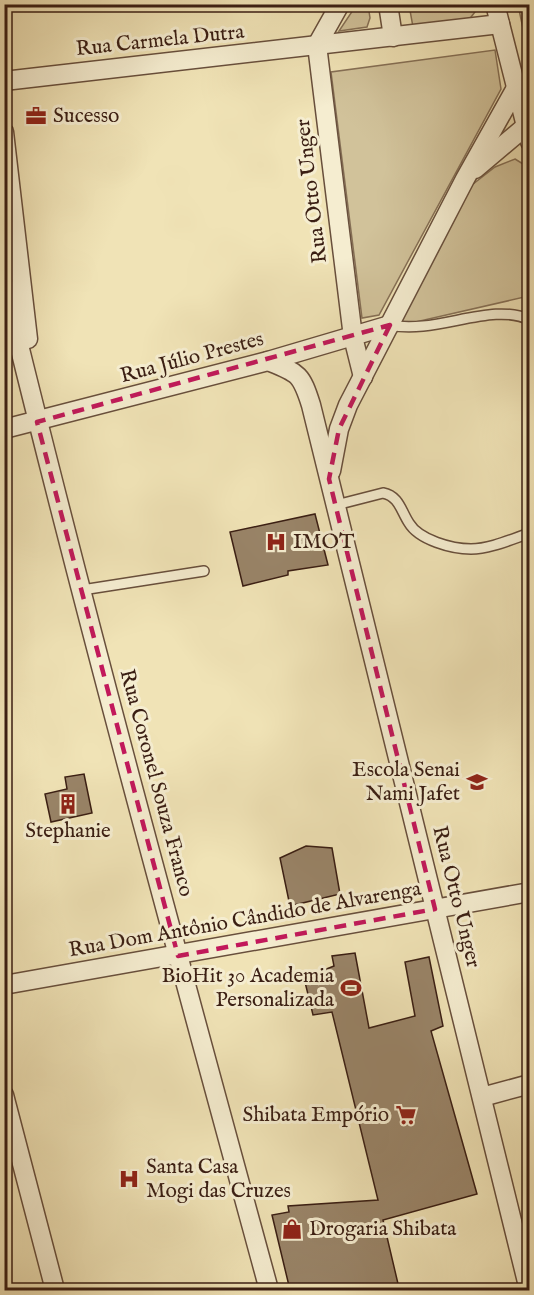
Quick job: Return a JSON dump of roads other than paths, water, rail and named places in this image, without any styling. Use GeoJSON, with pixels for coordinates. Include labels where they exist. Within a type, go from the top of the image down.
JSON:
{"type":"FeatureCollection","features":[{"type":"Feature","properties":{"kind":"street"},"geometry":{"type":"LineString","coordinates":[[317,45],[340,4]]}},
{"type":"Feature","properties":{"kind":"street"},"geometry":{"type":"LineString","coordinates":[[388,4],[393,37]]}},
{"type":"Feature","properties":{"kind":"street"},"geometry":{"type":"LineString","coordinates":[[465,178],[528,134],[495,4]]}},
{"type":"Feature","properties":{"kind":"street","name":"Rua Carmela Dutra"},"geometry":{"type":"LineString","coordinates":[[4,81],[500,24]]}},
{"type":"Feature","properties":{"kind":"street","name":"Rua Otto Unger"},"geometry":{"type":"LineString","coordinates":[[317,45],[353,338],[363,377]]}},
{"type":"Feature","properties":{"kind":"street","name":"Rua Otto Unger"},"geometry":{"type":"LineString","coordinates":[[329,479],[339,429],[348,405],[465,178],[516,88]]}},
{"type":"Feature","properties":{"kind":"street"},"geometry":{"type":"LineString","coordinates":[[4,132],[37,422]]}},
{"type":"Feature","properties":{"kind":"street","name":"Rua Coronel Souza Franco"},"geometry":{"type":"LineString","coordinates":[[4,285],[37,422],[269,1290]]}},
{"type":"Feature","properties":{"kind":"street","name":"Rua Júlio Prestes"},"geometry":{"type":"LineString","coordinates":[[4,429],[268,362],[390,325]]}},
{"type":"Feature","properties":{"kind":"street","name":"Rua Otto Unger"},"geometry":{"type":"LineString","coordinates":[[268,362],[298,375],[305,384],[529,1289]]}},
{"type":"Feature","properties":{"kind":"street","name":"Rua Dom Antônio Cândido de Alvarenga"},"geometry":{"type":"LineString","coordinates":[[4,985],[530,892]]}},
{"type":"Feature","properties":{"kind":"street"},"geometry":{"type":"LineString","coordinates":[[482,1097],[530,1084]]}},
{"type":"Feature","properties":{"kind":"street"},"geometry":{"type":"LineString","coordinates":[[4,1095],[55,1290]]}},
{"type":"Feature","properties":{"kind":"street"},"geometry":{"type":"LineString","coordinates":[[520,1290],[529,1289]]}},
{"type":"Feature","properties":{"kind":"lane"},"geometry":{"type":"LineString","coordinates":[[390,325],[419,328],[504,313],[530,320]]}},
{"type":"Feature","properties":{"kind":"lane"},"geometry":{"type":"LineString","coordinates":[[336,505],[389,494],[396,499],[410,526],[420,535],[428,540],[471,549],[530,533]]}},
{"type":"Feature","properties":{"kind":"lane"},"geometry":{"type":"LineString","coordinates":[[82,590],[204,571]]}},
{"type":"Feature","properties":{"kind":"place","name":"Sucesso"},"geometry":{"type":"Point","coordinates":[36,116]}},
{"type":"Feature","properties":{"kind":"place","name":"IMOT"},"geometry":{"type":"Point","coordinates":[276,542]}},
{"type":"Feature","properties":{"kind":"place","name":"Escola Senai Nami Jafet"},"geometry":{"type":"Point","coordinates":[477,782]}},
{"type":"Feature","properties":{"kind":"place","name":"Stephanie"},"geometry":{"type":"Point","coordinates":[68,804]}},
{"type":"Feature","properties":{"kind":"place","name":"BioHit 30 Academia Personalizada"},"geometry":{"type":"Point","coordinates":[351,988]}},
{"type":"Feature","properties":{"kind":"place","name":"Shibata Empório"},"geometry":{"type":"Point","coordinates":[406,1115]}},
{"type":"Feature","properties":{"kind":"place","name":"Santa Casa Mogi das Cruzes"},"geometry":{"type":"Point","coordinates":[129,1179]}},
{"type":"Feature","properties":{"kind":"place","name":"Drogaria Shibata"},"geometry":{"type":"Point","coordinates":[292,1229]}}]}
